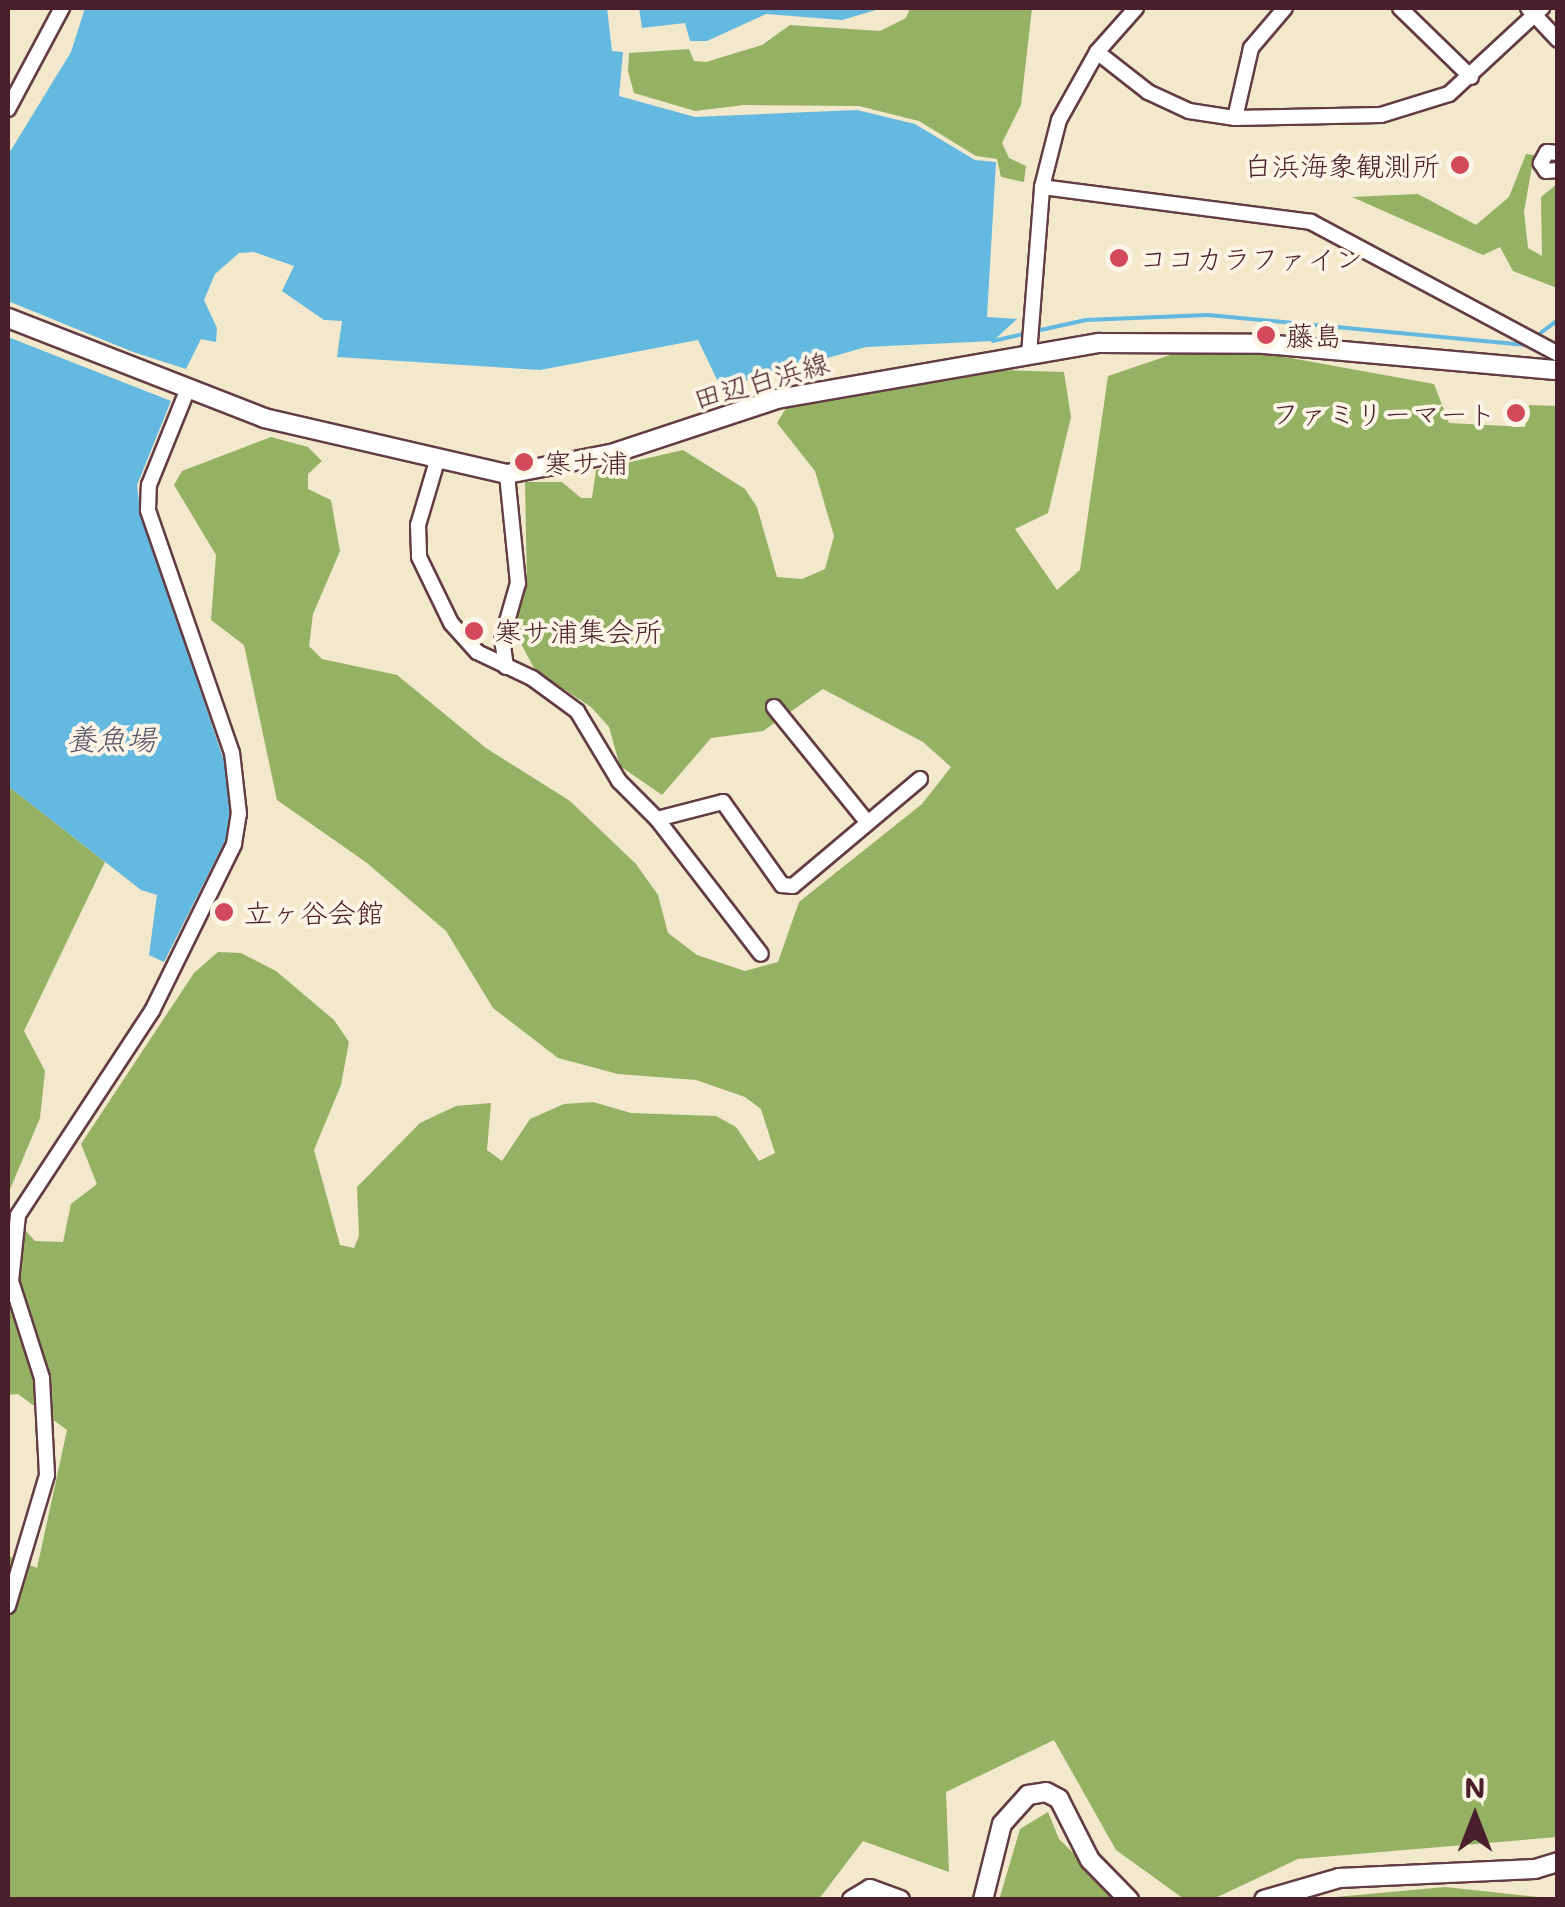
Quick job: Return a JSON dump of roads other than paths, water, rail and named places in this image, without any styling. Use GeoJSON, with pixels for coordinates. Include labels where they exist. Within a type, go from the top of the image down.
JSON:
{"type":"FeatureCollection","features":[{"type":"Feature","properties":{"kind":"main road","name":"田辺白浜線"},"geometry":{"type":"LineString","coordinates":[[8,318],[264,418],[437,461],[507,474],[611,454],[777,399],[1028,347],[1194,341],[1558,370]]}},
{"type":"Feature","properties":{"kind":"main road"},"geometry":{"type":"LineString","coordinates":[[983,1900],[1002,1824],[1028,1795],[1046,1792],[1059,1799],[1090,1860],[1129,1900]]}},
{"type":"Feature","properties":{"kind":"main road"},"geometry":{"type":"LineString","coordinates":[[1264,1900],[1339,1878],[1535,1869],[1558,1862]]}},
{"type":"Feature","properties":{"kind":"main road"},"geometry":{"type":"LineString","coordinates":[[852,1900],[870,1889],[900,1900]]}},
{"type":"Feature","properties":{"kind":"street"},"geometry":{"type":"LineString","coordinates":[[8,109],[62,8]]}},
{"type":"Feature","properties":{"kind":"street"},"geometry":{"type":"LineString","coordinates":[[1028,347],[1042,187],[1059,120],[1097,52],[1136,8]]}},
{"type":"Feature","properties":{"kind":"street"},"geometry":{"type":"LineString","coordinates":[[1234,118],[1251,48],[1284,8]]}},
{"type":"Feature","properties":{"kind":"street"},"geometry":{"type":"LineString","coordinates":[[1400,8],[1471,77]]}},
{"type":"Feature","properties":{"kind":"street"},"geometry":{"type":"LineString","coordinates":[[1097,52],[1148,92],[1190,111],[1234,118],[1381,115],[1426,104],[1471,77],[1535,10],[1558,40]]}},
{"type":"Feature","properties":{"kind":"street"},"geometry":{"type":"LineString","coordinates":[[1558,153],[1544,154],[1540,163],[1546,171],[1558,170]]}},
{"type":"Feature","properties":{"kind":"street"},"geometry":{"type":"LineString","coordinates":[[1042,187],[1311,222],[1552,351]]}},
{"type":"Feature","properties":{"kind":"street"},"geometry":{"type":"LineString","coordinates":[[8,1606],[47,1476],[42,1378],[11,1281],[18,1215],[152,1010],[234,844],[239,814],[232,752],[148,510],[149,486],[187,391]]}},
{"type":"Feature","properties":{"kind":"street"},"geometry":{"type":"LineString","coordinates":[[437,461],[418,525],[419,557],[451,623],[476,652],[577,711],[619,781],[657,819],[761,954]]}},
{"type":"Feature","properties":{"kind":"street"},"geometry":{"type":"LineString","coordinates":[[506,667],[502,639],[518,583],[507,474]]}},
{"type":"Feature","properties":{"kind":"street"},"geometry":{"type":"LineString","coordinates":[[774,707],[868,823]]}},
{"type":"Feature","properties":{"kind":"street"},"geometry":{"type":"LineString","coordinates":[[657,819],[723,802],[782,886],[794,886],[920,780]]}},
{"type":"Feature","properties":{"kind":"water"},"geometry":{"type":"Polygon","coordinates":[[[85,8],[607,8],[612,51],[623,52],[619,96],[695,117],[857,110],[915,124],[975,160],[996,162],[987,317],[1017,319],[993,341],[866,347],[721,388],[698,340],[540,370],[337,357],[342,321],[324,320],[282,291],[294,266],[254,252],[239,253],[215,274],[204,300],[217,328],[216,342],[201,339],[186,369],[133,352],[8,301],[8,155],[71,52],[85,8]]]}},
{"type":"Feature","properties":{"kind":"water"},"geometry":{"type":"Polygon","coordinates":[[[639,8],[883,8],[842,20],[766,14],[707,41],[690,41],[685,23],[642,28],[639,8]]]}},
{"type":"Feature","properties":{"kind":"water","name":"養魚場"},"geometry":{"type":"Polygon","coordinates":[[[8,337],[171,401],[137,485],[140,510],[233,788],[226,839],[164,962],[149,955],[157,895],[141,890],[8,786],[8,337]]]}},
{"type":"Feature","properties":{"kind":"waterway"},"geometry":{"type":"LineString","coordinates":[[1036,331],[1086,320],[1208,315],[1527,345]]}},
{"type":"Feature","properties":{"kind":"waterway"},"geometry":{"type":"LineString","coordinates":[[1534,338],[1558,320]]}},
{"type":"Feature","properties":{"kind":"waterway"},"geometry":{"type":"LineString","coordinates":[[993,341],[1027,333]]}},
{"type":"Feature","properties":{"kind":"place","name":"白浜海象観測所"},"geometry":{"type":"Point","coordinates":[1460,165]}},
{"type":"Feature","properties":{"kind":"place","name":"ココカラファイン"},"geometry":{"type":"Point","coordinates":[1119,258]}},
{"type":"Feature","properties":{"kind":"place","name":"藤島"},"geometry":{"type":"Point","coordinates":[1266,335]}},
{"type":"Feature","properties":{"kind":"place","name":"ファミリーマート"},"geometry":{"type":"Point","coordinates":[1516,413]}},
{"type":"Feature","properties":{"kind":"place","name":"寒サ浦"},"geometry":{"type":"Point","coordinates":[524,462]}},
{"type":"Feature","properties":{"kind":"place","name":"寒サ浦集会所"},"geometry":{"type":"Point","coordinates":[474,631]}},
{"type":"Feature","properties":{"kind":"place","name":"立ヶ谷会館"},"geometry":{"type":"Point","coordinates":[224,912]}}]}
